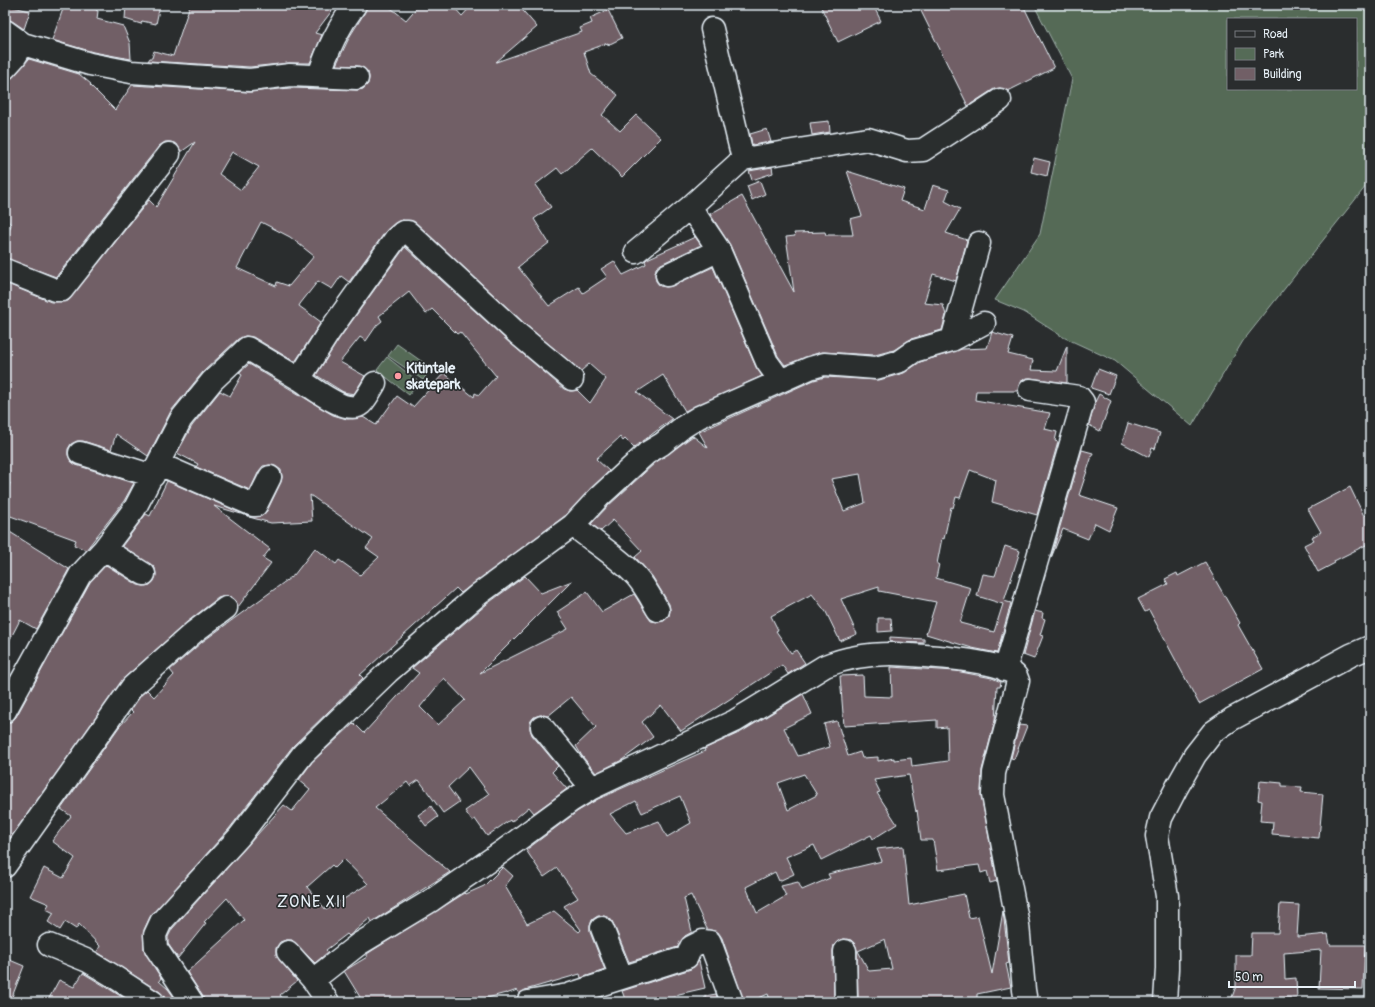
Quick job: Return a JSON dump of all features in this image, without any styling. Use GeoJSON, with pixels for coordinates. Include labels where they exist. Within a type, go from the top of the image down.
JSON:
{"type":"FeatureCollection","features":[{"type":"Feature","properties":{"kind":"street"},"geometry":{"type":"LineString","coordinates":[[319,76],[327,52],[347,15],[356,5]]}},
{"type":"Feature","properties":{"kind":"street"},"geometry":{"type":"LineString","coordinates":[[712,29],[743,159]]}},
{"type":"Feature","properties":{"kind":"street"},"geometry":{"type":"LineString","coordinates":[[5,31],[23,44],[90,64],[130,72],[250,80],[290,75],[357,78]]}},
{"type":"Feature","properties":{"kind":"street"},"geometry":{"type":"LineString","coordinates":[[5,68],[15,57],[23,44]]}},
{"type":"Feature","properties":{"kind":"street"},"geometry":{"type":"LineString","coordinates":[[636,252],[690,207],[743,159],[868,139],[915,152],[923,150],[1000,100]]}},
{"type":"Feature","properties":{"kind":"street"},"geometry":{"type":"LineString","coordinates":[[5,270],[54,290],[62,290],[169,154]]}},
{"type":"Feature","properties":{"kind":"street"},"geometry":{"type":"LineString","coordinates":[[690,207],[719,250],[768,362],[780,380]]}},
{"type":"Feature","properties":{"kind":"street"},"geometry":{"type":"LineString","coordinates":[[299,379],[329,332],[396,238],[406,231],[518,334],[572,379]]}},
{"type":"Feature","properties":{"kind":"street"},"geometry":{"type":"LineString","coordinates":[[952,340],[979,243]]}},
{"type":"Feature","properties":{"kind":"street"},"geometry":{"type":"LineString","coordinates":[[667,275],[719,250]]}},
{"type":"Feature","properties":{"kind":"street"},"geometry":{"type":"LineString","coordinates":[[192,1002],[156,948],[155,935],[161,922],[239,837],[303,754],[329,727],[388,672],[479,594],[573,525],[599,497],[647,453],[699,417],[780,380],[824,364],[876,368],[900,360],[914,351],[952,340],[984,323]]}},
{"type":"Feature","properties":{"kind":"street"},"geometry":{"type":"LineString","coordinates":[[5,711],[80,575],[104,549],[136,508],[181,419],[212,381],[245,349],[252,350],[336,403],[353,407],[360,405],[375,383]]}},
{"type":"Feature","properties":{"kind":"street"},"geometry":{"type":"LineString","coordinates":[[1005,670],[1083,402],[1079,397],[1030,390]]}},
{"type":"Feature","properties":{"kind":"street"},"geometry":{"type":"LineString","coordinates":[[80,453],[156,470],[253,506],[256,505],[270,477]]}},
{"type":"Feature","properties":{"kind":"street"},"geometry":{"type":"LineString","coordinates":[[573,525],[621,561],[636,575],[645,587],[658,610]]}},
{"type":"Feature","properties":{"kind":"street"},"geometry":{"type":"LineString","coordinates":[[104,549],[144,574]]}},
{"type":"Feature","properties":{"kind":"street"},"geometry":{"type":"LineString","coordinates":[[5,864],[132,688],[194,632],[226,608]]}},
{"type":"Feature","properties":{"kind":"street"},"geometry":{"type":"LineString","coordinates":[[1165,1002],[1167,969],[1167,896],[1157,836],[1161,818],[1195,755],[1213,732],[1232,719],[1351,655],[1370,647]]}},
{"type":"Feature","properties":{"kind":"street"},"geometry":{"type":"LineString","coordinates":[[313,980],[360,944],[432,900],[503,851],[571,801],[592,788],[735,721],[815,671],[839,660],[898,655],[972,661],[1015,674],[1018,681],[994,773],[993,795],[1018,925],[1026,1002]]}},
{"type":"Feature","properties":{"kind":"street"},"geometry":{"type":"LineString","coordinates":[[542,727],[592,788]]}},
{"type":"Feature","properties":{"kind":"street"},"geometry":{"type":"LineString","coordinates":[[602,928],[620,977]]}},
{"type":"Feature","properties":{"kind":"street"},"geometry":{"type":"LineString","coordinates":[[528,1002],[568,995],[620,977],[687,957],[691,947],[703,942],[710,942],[732,1002]]}},
{"type":"Feature","properties":{"kind":"street"},"geometry":{"type":"LineString","coordinates":[[49,944],[88,961],[153,1002]]}},
{"type":"Feature","properties":{"kind":"street"},"geometry":{"type":"LineString","coordinates":[[845,951],[846,1002]]}},
{"type":"Feature","properties":{"kind":"street"},"geometry":{"type":"LineString","coordinates":[[288,952],[313,980],[328,1002]]}},
{"type":"Feature","properties":{"kind":"green space"},"geometry":{"type":"Polygon","coordinates":[[[1034,5],[1370,5],[1370,181],[1243,341],[1192,426],[1115,361],[1063,337],[1024,312],[995,300],[1040,234],[1072,79],[1034,5]]]}},
{"type":"Feature","properties":{"kind":"green space","name":"Kitintale skatepark"},"geometry":{"type":"Polygon","coordinates":[[[397,344],[431,368],[423,380],[388,356],[397,344]]]}},
{"type":"Feature","properties":{"kind":"green space","name":"Kitintale skatepark"},"geometry":{"type":"Polygon","coordinates":[[[387,357],[419,382],[409,395],[377,370],[387,357]]]}},
{"type":"Feature","properties":{"kind":"building"},"geometry":{"type":"Polygon","coordinates":[[[5,5],[30,11],[24,29],[12,21],[5,19],[5,5]]]}},
{"type":"Feature","properties":{"kind":"building"},"geometry":{"type":"Polygon","coordinates":[[[96,5],[96,10],[98,11],[97,19],[123,26],[130,43],[131,59],[93,52],[52,40],[64,6],[96,5]]]}},
{"type":"Feature","properties":{"kind":"building"},"geometry":{"type":"Polygon","coordinates":[[[126,5],[160,5],[156,24],[142,21],[141,24],[125,19],[126,5]]]}},
{"type":"Feature","properties":{"kind":"building"},"geometry":{"type":"Polygon","coordinates":[[[190,5],[340,5],[336,10],[334,8],[315,33],[322,35],[310,63],[289,63],[250,67],[148,61],[152,58],[154,51],[173,56],[190,5]]]}},
{"type":"Feature","properties":{"kind":"building"},"geometry":{"type":"Polygon","coordinates":[[[367,5],[387,5],[406,20],[419,5],[452,5],[462,16],[472,5],[518,5],[537,27],[496,62],[582,32],[580,28],[592,23],[590,18],[608,10],[622,38],[608,45],[608,43],[584,52],[591,74],[618,95],[602,115],[620,131],[636,115],[661,138],[622,177],[592,148],[562,174],[557,168],[535,185],[551,207],[534,219],[549,243],[518,267],[549,306],[579,287],[583,293],[607,277],[601,269],[614,261],[623,275],[646,264],[645,261],[647,259],[695,237],[691,231],[701,245],[661,264],[656,268],[656,281],[660,286],[672,286],[713,267],[756,367],[762,376],[685,411],[663,375],[637,392],[672,419],[634,448],[625,439],[623,441],[620,437],[596,459],[609,471],[565,516],[461,593],[456,588],[360,675],[363,678],[293,746],[229,829],[150,917],[144,930],[144,949],[161,978],[159,981],[174,997],[165,1002],[164,996],[160,992],[97,952],[100,946],[79,924],[76,929],[65,922],[60,930],[48,922],[54,913],[46,909],[49,904],[30,896],[44,868],[63,878],[75,858],[52,841],[71,816],[61,809],[119,727],[133,712],[131,710],[141,695],[147,690],[154,697],[174,675],[170,670],[202,642],[294,575],[315,548],[336,564],[339,560],[360,575],[379,557],[366,548],[373,539],[310,495],[312,521],[271,523],[249,517],[262,516],[267,511],[281,482],[281,470],[275,466],[263,466],[250,490],[196,467],[198,464],[177,453],[192,426],[220,391],[230,396],[242,375],[239,373],[249,364],[333,415],[347,419],[363,417],[376,425],[397,396],[413,407],[444,373],[474,397],[475,393],[479,395],[496,376],[460,332],[457,334],[432,309],[426,314],[409,292],[379,316],[382,321],[377,325],[366,341],[360,337],[340,362],[365,376],[354,394],[343,392],[316,375],[339,339],[405,247],[510,343],[564,389],[570,391],[577,390],[590,403],[606,379],[589,364],[581,371],[526,325],[416,223],[402,220],[395,223],[386,231],[349,282],[341,276],[332,289],[318,281],[300,304],[299,306],[321,322],[295,362],[253,337],[245,336],[238,339],[203,372],[171,411],[148,456],[116,434],[111,450],[83,441],[77,441],[71,444],[68,449],[68,455],[71,461],[76,465],[134,483],[124,501],[86,550],[74,545],[76,540],[5,514],[5,499],[10,483],[5,482],[5,420],[9,405],[5,404],[5,283],[51,302],[68,301],[149,200],[156,207],[195,142],[181,152],[177,144],[171,142],[165,142],[159,146],[56,277],[5,258],[5,241],[11,225],[5,216],[5,80],[14,76],[29,59],[79,74],[91,84],[90,85],[115,110],[132,85],[249,92],[290,88],[363,89],[368,84],[369,78],[368,72],[364,68],[358,66],[336,65],[350,36],[365,12],[367,5]],[[232,152],[219,174],[241,190],[259,167],[232,152]],[[261,222],[237,268],[276,286],[277,282],[289,286],[314,256],[290,237],[261,222]]]}},
{"type":"Feature","properties":{"kind":"building"},"geometry":{"type":"Polygon","coordinates":[[[820,5],[873,5],[881,21],[838,42],[820,5]]]}},
{"type":"Feature","properties":{"kind":"building"},"geometry":{"type":"Polygon","coordinates":[[[918,5],[1023,5],[1054,68],[1008,91],[1000,88],[994,89],[968,106],[918,5]]]}},
{"type":"Feature","properties":{"kind":"building"},"geometry":{"type":"Polygon","coordinates":[[[829,121],[830,132],[812,135],[810,123],[829,121]]]}},
{"type":"Feature","properties":{"kind":"building"},"geometry":{"type":"Polygon","coordinates":[[[767,129],[771,142],[752,145],[750,134],[767,129]]]}},
{"type":"Feature","properties":{"kind":"building"},"geometry":{"type":"Polygon","coordinates":[[[1034,158],[1050,162],[1047,176],[1031,172],[1034,158]]]}},
{"type":"Feature","properties":{"kind":"building"},"geometry":{"type":"Polygon","coordinates":[[[772,167],[773,173],[752,180],[749,171],[772,167]]]}},
{"type":"Feature","properties":{"kind":"building"},"geometry":{"type":"Polygon","coordinates":[[[847,171],[904,189],[900,201],[925,209],[933,185],[949,190],[945,201],[960,209],[946,233],[967,240],[956,281],[933,274],[924,303],[943,305],[946,315],[942,330],[911,339],[894,350],[875,355],[821,352],[785,365],[778,356],[730,245],[710,214],[742,196],[794,292],[786,237],[795,236],[794,233],[825,232],[826,235],[853,235],[850,219],[862,216],[847,171]]]}},
{"type":"Feature","properties":{"kind":"building"},"geometry":{"type":"Polygon","coordinates":[[[760,181],[765,194],[752,200],[747,186],[760,181]]]}},
{"type":"Feature","properties":{"kind":"building"},"geometry":{"type":"Polygon","coordinates":[[[992,332],[1013,338],[1008,354],[1033,360],[1031,370],[1057,371],[1067,346],[1067,383],[1026,378],[1020,382],[1018,391],[976,391],[975,400],[1050,413],[1045,429],[1057,432],[1055,441],[1058,442],[1037,515],[992,502],[996,480],[970,470],[960,498],[956,497],[953,508],[951,507],[944,539],[942,538],[936,578],[971,588],[960,623],[994,632],[1003,604],[977,596],[983,574],[995,576],[1005,546],[1020,551],[1004,601],[1011,603],[997,653],[972,648],[926,634],[936,602],[879,591],[879,587],[841,599],[857,634],[840,641],[826,612],[812,594],[771,616],[778,630],[776,631],[791,653],[796,650],[805,663],[788,674],[782,665],[681,731],[661,705],[642,722],[653,737],[622,760],[596,773],[576,746],[596,727],[571,697],[548,716],[540,715],[534,717],[530,722],[532,735],[558,766],[552,772],[567,789],[534,813],[529,807],[511,822],[510,820],[487,836],[475,819],[472,821],[465,811],[489,794],[469,767],[448,787],[459,802],[443,813],[419,780],[410,786],[407,782],[375,808],[450,872],[372,922],[370,918],[349,936],[347,934],[326,950],[328,952],[315,963],[292,940],[280,942],[276,948],[276,955],[297,981],[280,995],[285,1002],[206,1002],[187,972],[244,920],[227,898],[204,922],[206,923],[178,958],[168,944],[168,937],[172,929],[284,805],[292,811],[310,789],[299,780],[312,762],[354,723],[364,733],[419,673],[412,668],[487,604],[525,576],[541,593],[572,581],[480,673],[568,629],[557,612],[587,592],[602,612],[634,594],[651,621],[664,621],[669,616],[669,604],[652,576],[635,557],[642,551],[613,520],[601,531],[591,524],[608,506],[655,463],[693,436],[708,448],[699,432],[814,380],[825,377],[879,380],[904,373],[920,362],[962,349],[987,348],[992,332]],[[860,474],[831,479],[844,511],[865,503],[860,474]],[[444,678],[420,707],[438,725],[465,700],[444,678]],[[344,859],[335,868],[332,865],[307,887],[326,910],[368,884],[344,859]]]}},
{"type":"Feature","properties":{"kind":"building"},"geometry":{"type":"Polygon","coordinates":[[[1098,369],[1116,376],[1109,394],[1091,388],[1098,369]]]}},
{"type":"Feature","properties":{"kind":"building"},"geometry":{"type":"Polygon","coordinates":[[[1099,394],[1111,401],[1100,431],[1089,425],[1095,402],[1099,394]]]}},
{"type":"Feature","properties":{"kind":"building"},"geometry":{"type":"Polygon","coordinates":[[[1128,423],[1160,433],[1155,449],[1152,448],[1149,457],[1122,443],[1128,423]]]}},
{"type":"Feature","properties":{"kind":"building"},"geometry":{"type":"Polygon","coordinates":[[[1082,450],[1093,453],[1079,495],[1118,508],[1109,530],[1095,523],[1088,539],[1063,529],[1051,558],[1082,450]]]}},
{"type":"Feature","properties":{"kind":"building"},"geometry":{"type":"Polygon","coordinates":[[[167,481],[248,516],[214,506],[270,549],[263,558],[271,563],[238,607],[236,601],[231,597],[225,596],[218,598],[186,623],[124,678],[8,841],[5,838],[5,723],[11,722],[16,717],[90,582],[106,565],[138,585],[150,585],[154,581],[156,575],[155,568],[122,546],[146,514],[150,516],[167,481]]]}},
{"type":"Feature","properties":{"kind":"building"},"geometry":{"type":"Polygon","coordinates":[[[1350,487],[1364,516],[1370,513],[1370,543],[1334,561],[1335,563],[1318,572],[1304,545],[1314,540],[1312,537],[1321,532],[1308,509],[1350,487]]]}},
{"type":"Feature","properties":{"kind":"building"},"geometry":{"type":"Polygon","coordinates":[[[5,529],[69,569],[36,629],[20,620],[5,649],[5,529]]]}},
{"type":"Feature","properties":{"kind":"building"},"geometry":{"type":"Polygon","coordinates":[[[1205,562],[1240,623],[1238,625],[1263,669],[1199,704],[1149,610],[1145,612],[1138,599],[1168,584],[1165,579],[1177,573],[1178,576],[1205,562]]]}},
{"type":"Feature","properties":{"kind":"building"},"geometry":{"type":"Polygon","coordinates":[[[1035,611],[1043,613],[1042,618],[1045,619],[1040,635],[1043,636],[1034,659],[1023,655],[1035,611]]]}},
{"type":"Feature","properties":{"kind":"building"},"geometry":{"type":"Polygon","coordinates":[[[878,618],[891,618],[892,631],[878,632],[878,618]]]}},
{"type":"Feature","properties":{"kind":"building"},"geometry":{"type":"Polygon","coordinates":[[[890,637],[924,639],[924,643],[890,642],[890,637]]]}},
{"type":"Feature","properties":{"kind":"building"},"geometry":{"type":"Polygon","coordinates":[[[891,667],[956,671],[992,678],[1001,682],[1000,687],[997,687],[995,721],[982,770],[981,794],[997,881],[990,883],[987,871],[981,873],[979,865],[938,870],[933,840],[921,840],[917,810],[916,812],[909,775],[874,780],[880,792],[877,793],[897,824],[873,839],[871,835],[821,860],[814,845],[786,857],[794,874],[779,881],[775,872],[746,887],[757,913],[786,896],[781,886],[798,882],[802,890],[830,878],[828,874],[882,861],[877,849],[903,846],[909,905],[964,894],[969,918],[978,916],[992,974],[1003,911],[1009,963],[1006,964],[1011,987],[977,994],[977,1002],[858,1002],[857,950],[855,944],[851,940],[844,939],[838,941],[834,945],[833,951],[834,1002],[771,1002],[768,994],[750,1002],[744,1002],[722,938],[718,932],[707,929],[691,895],[684,898],[692,932],[685,936],[678,947],[629,962],[613,923],[610,919],[604,916],[598,916],[592,920],[590,932],[605,970],[581,978],[580,974],[525,990],[519,994],[517,990],[472,1002],[363,1002],[344,971],[367,957],[367,954],[373,950],[465,893],[466,894],[484,886],[503,867],[513,876],[505,886],[527,924],[554,911],[579,932],[581,930],[564,906],[578,898],[557,868],[544,877],[526,850],[578,811],[598,799],[705,751],[704,749],[741,732],[803,694],[812,714],[784,728],[798,756],[830,747],[824,724],[837,721],[848,756],[860,752],[862,758],[878,757],[878,761],[894,758],[894,760],[911,758],[912,766],[948,761],[947,727],[937,728],[937,720],[844,726],[840,676],[863,675],[864,696],[892,697],[891,667]],[[804,774],[778,783],[788,810],[817,795],[804,774]],[[680,796],[642,813],[636,801],[610,814],[626,833],[659,821],[667,837],[691,823],[680,796]],[[885,939],[858,951],[869,971],[892,969],[885,939]]]}},
{"type":"Feature","properties":{"kind":"building"},"geometry":{"type":"Polygon","coordinates":[[[1019,725],[1027,726],[1014,759],[1011,758],[1019,725]]]}},
{"type":"Feature","properties":{"kind":"building"},"geometry":{"type":"Polygon","coordinates":[[[1260,781],[1282,783],[1282,786],[1302,787],[1301,792],[1323,794],[1319,838],[1272,834],[1273,822],[1260,821],[1262,801],[1258,800],[1260,781]]]}},
{"type":"Feature","properties":{"kind":"building"},"geometry":{"type":"Polygon","coordinates":[[[431,806],[438,817],[426,826],[418,815],[431,806]]]}},
{"type":"Feature","properties":{"kind":"building"},"geometry":{"type":"Polygon","coordinates":[[[1280,904],[1299,905],[1297,937],[1328,934],[1330,945],[1365,945],[1363,989],[1319,988],[1321,950],[1284,953],[1285,979],[1296,978],[1297,998],[1231,1000],[1236,986],[1236,955],[1251,955],[1252,933],[1278,933],[1280,904]]]}},
{"type":"Feature","properties":{"kind":"building"},"geometry":{"type":"Polygon","coordinates":[[[5,958],[24,966],[10,1002],[5,1002],[5,958]]]}},
{"type":"Feature","properties":{"kind":"building"},"geometry":{"type":"Polygon","coordinates":[[[699,961],[705,988],[679,994],[665,1002],[626,1002],[622,991],[691,969],[699,961]]]}},
{"type":"Feature","properties":{"kind":"building"},"geometry":{"type":"Polygon","coordinates":[[[83,973],[130,1002],[47,1002],[59,980],[74,987],[83,973]]]}},
{"type":"Feature","properties":{"kind":"building"},"geometry":{"type":"Polygon","coordinates":[[[716,994],[719,1002],[705,1002],[705,996],[716,994]]]}},
{"type":"Feature","properties":{"kind":"place","name":"Kitintale skatepark"},"geometry":{"type":"Point","coordinates":[398,376]}},
{"type":"Feature","properties":{"kind":"district","name":"ZONE XII"},"geometry":{"type":"Point","coordinates":[312,902]}}]}
